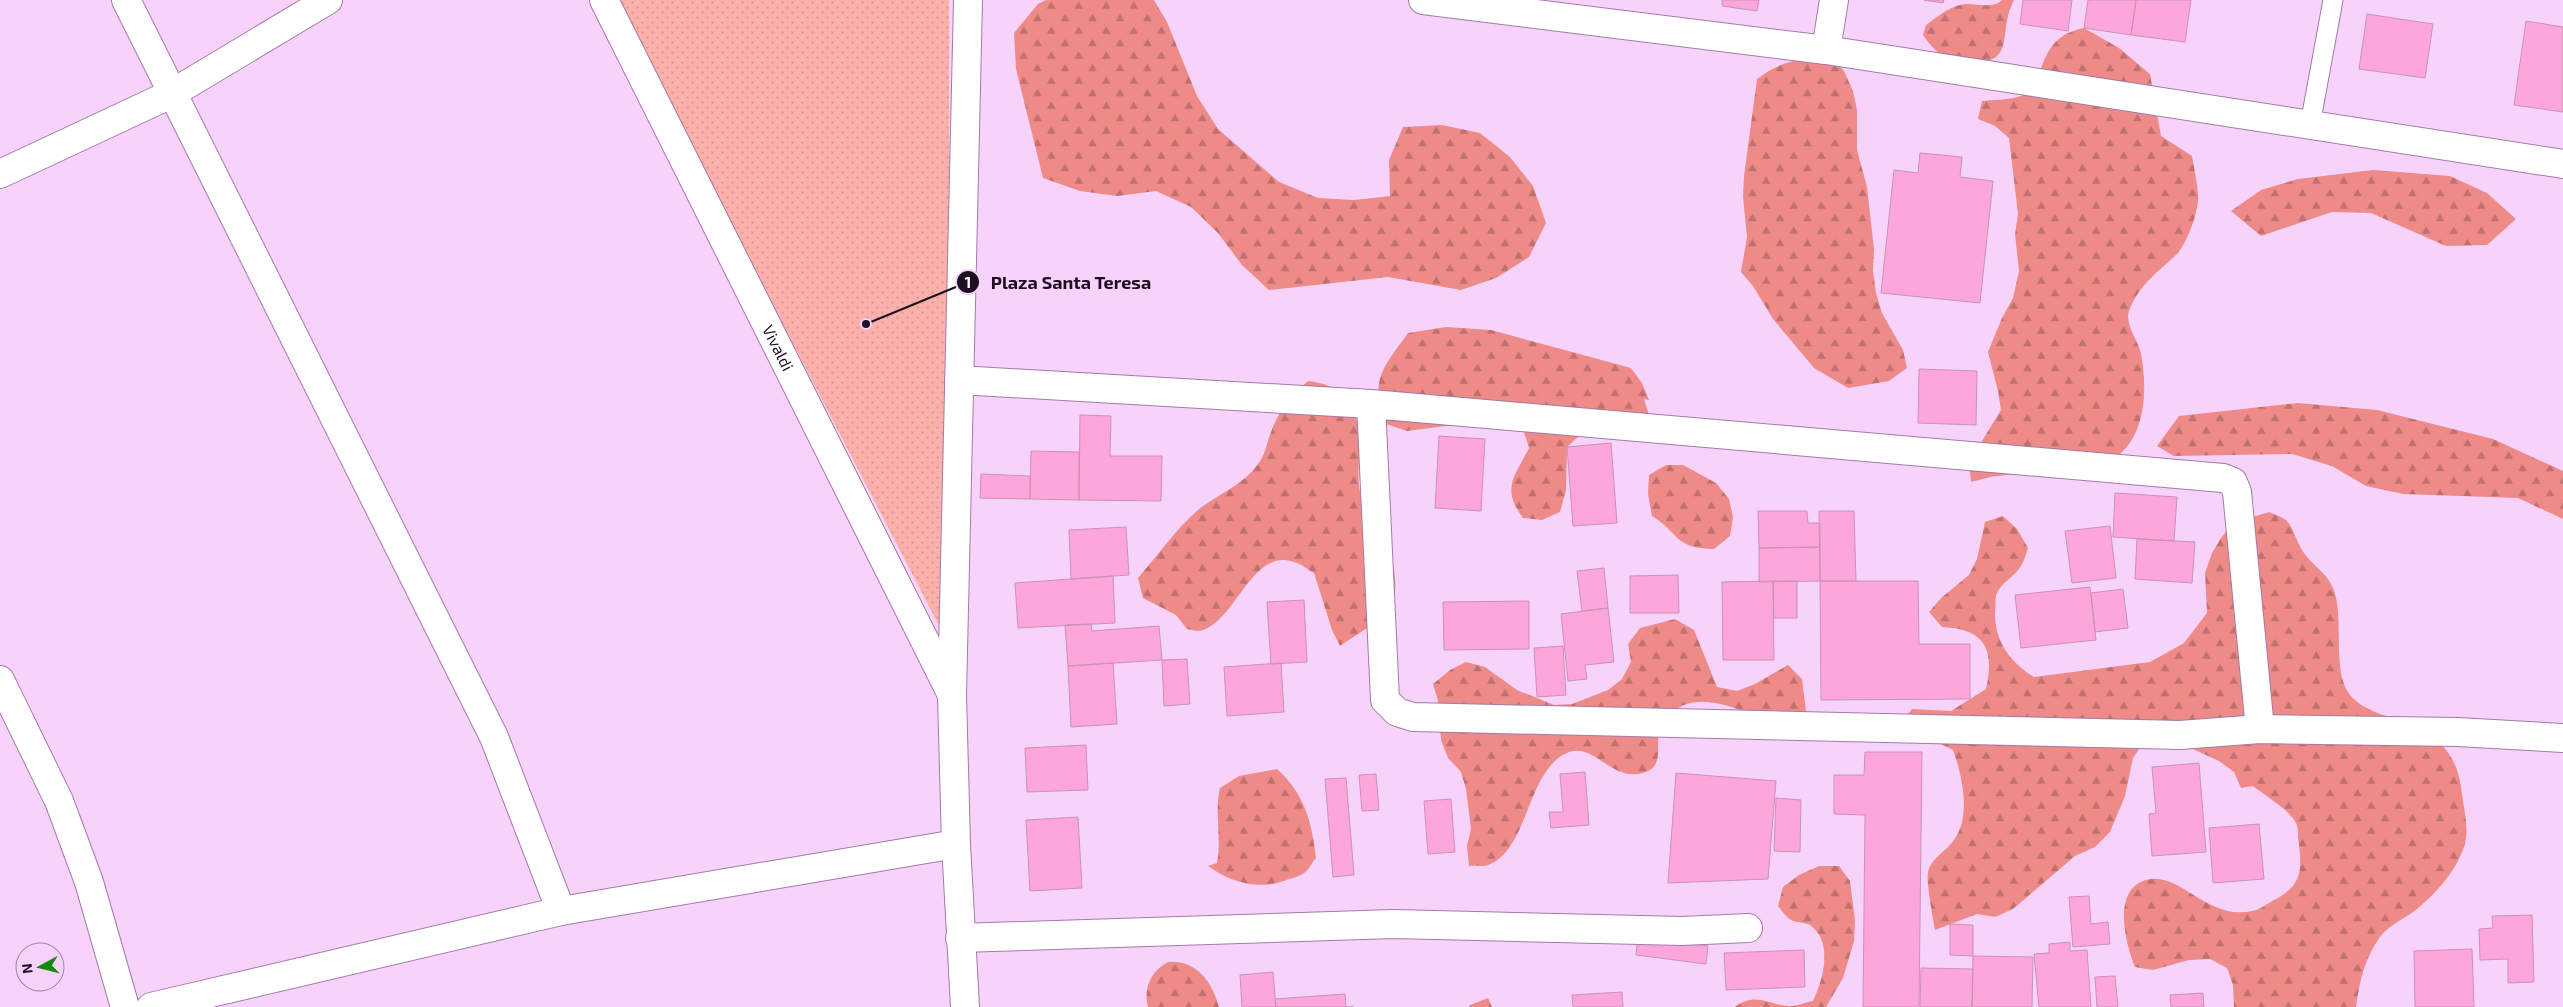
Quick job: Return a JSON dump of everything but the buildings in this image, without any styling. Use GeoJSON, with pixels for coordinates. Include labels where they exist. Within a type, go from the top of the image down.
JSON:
{"type":"FeatureCollection","features":[{"type":"Feature","properties":{"kind":"street"},"geometry":{"type":"LineString","coordinates":[[126,0],[171,94],[494,737],[560,911]]}},
{"type":"Feature","properties":{"kind":"street"},"geometry":{"type":"LineString","coordinates":[[0,174],[171,94],[328,0]]}},
{"type":"Feature","properties":{"kind":"street","name":"Vivaldi"},"geometry":{"type":"LineString","coordinates":[[604,0],[952,695]]}},
{"type":"Feature","properties":{"kind":"street"},"geometry":{"type":"LineString","coordinates":[[965,1007],[956,844],[952,695],[968,0]]}},
{"type":"Feature","properties":{"kind":"street"},"geometry":{"type":"LineString","coordinates":[[1423,0],[1826,50],[2563,164]]}},
{"type":"Feature","properties":{"kind":"street"},"geometry":{"type":"LineString","coordinates":[[1826,50],[1834,0]]}},
{"type":"Feature","properties":{"kind":"street"},"geometry":{"type":"LineString","coordinates":[[959,380],[1371,404],[2223,478],[2232,482],[2238,492],[2260,729]]}},
{"type":"Feature","properties":{"kind":"street"},"geometry":{"type":"LineString","coordinates":[[1371,404],[1385,700],[1397,712],[1414,717],[2170,735],[2260,729],[2458,732],[2563,738]]}},
{"type":"Feature","properties":{"kind":"street"},"geometry":{"type":"LineString","coordinates":[[0,680],[59,801],[89,882],[124,1007]]}},
{"type":"Feature","properties":{"kind":"street"},"geometry":{"type":"LineString","coordinates":[[151,1007],[560,911],[956,844]]}},
{"type":"Feature","properties":{"kind":"street"},"geometry":{"type":"LineString","coordinates":[[960,938],[1394,924],[1682,931],[1748,928]]}},
{"type":"Feature","properties":{"kind":"lane"},"geometry":{"type":"LineString","coordinates":[[2310,125],[2333,0]]}},
{"type":"Feature","properties":{"kind":"green space"},"geometry":{"type":"Polygon","coordinates":[[[1046,0],[1154,0],[1167,22],[1197,96],[1218,129],[1279,182],[1318,198],[1354,200],[1390,196],[1389,160],[1403,127],[1442,125],[1480,133],[1510,157],[1533,186],[1546,223],[1529,257],[1496,278],[1461,290],[1388,277],[1269,290],[1242,265],[1218,233],[1191,207],[1156,191],[1117,196],[1080,191],[1043,178],[1016,69],[1014,33],[1038,4],[1046,0]]]}},
{"type":"Feature","properties":{"kind":"green space"},"geometry":{"type":"Polygon","coordinates":[[[2002,0],[2014,0],[2006,24],[2003,46],[1992,59],[1981,62],[1950,58],[1940,54],[1923,35],[1926,25],[1951,8],[1965,4],[1993,5],[2002,0]]]}},
{"type":"Feature","properties":{"kind":"green space"},"geometry":{"type":"Polygon","coordinates":[[[2084,28],[2119,48],[2150,74],[2161,136],[2192,156],[2198,194],[2195,217],[2181,249],[2139,292],[2128,314],[2128,320],[2141,354],[2144,398],[2138,428],[2123,451],[2111,460],[2104,462],[1990,477],[1971,482],[1969,462],[2001,410],[1988,352],[2002,318],[2013,298],[2019,271],[2015,234],[2018,214],[2009,138],[1995,126],[1978,119],[1982,101],[2017,97],[2030,90],[2049,51],[2057,41],[2068,33],[2084,28]]]}},
{"type":"Feature","properties":{"kind":"green space"},"geometry":{"type":"Polygon","coordinates":[[[1831,56],[1844,71],[1853,91],[1857,110],[1857,150],[1867,187],[1874,249],[1873,271],[1876,293],[1882,313],[1903,350],[1907,368],[1889,381],[1848,388],[1814,368],[1773,319],[1753,286],[1741,272],[1747,237],[1743,197],[1744,176],[1757,79],[1766,72],[1784,64],[1831,56]]]}},
{"type":"Feature","properties":{"kind":"green space"},"geometry":{"type":"Polygon","coordinates":[[[2373,170],[2450,176],[2487,193],[2516,219],[2487,245],[2446,246],[2371,213],[2332,212],[2261,236],[2231,211],[2261,190],[2298,179],[2373,170]]]}},
{"type":"Feature","properties":{"kind":"green space"},"geometry":{"type":"Polygon","coordinates":[[[1446,327],[1491,330],[1631,368],[1642,383],[1649,400],[1644,399],[1649,415],[1580,435],[1567,447],[1566,490],[1560,512],[1542,520],[1523,518],[1516,508],[1511,491],[1515,475],[1529,448],[1523,429],[1484,421],[1407,431],[1386,424],[1381,409],[1379,385],[1381,375],[1392,356],[1408,333],[1446,327]]]}},
{"type":"Feature","properties":{"kind":"green space"},"geometry":{"type":"Polygon","coordinates":[[[1308,381],[1320,383],[1334,389],[1343,396],[1354,411],[1360,445],[1360,492],[1365,504],[1381,529],[1391,555],[1395,574],[1393,600],[1388,609],[1374,623],[1340,646],[1332,630],[1314,573],[1297,563],[1282,560],[1269,564],[1257,573],[1215,623],[1201,631],[1187,629],[1176,615],[1143,598],[1138,578],[1174,534],[1198,510],[1252,472],[1262,457],[1281,411],[1296,392],[1308,381]]]}},
{"type":"Feature","properties":{"kind":"green space"},"geometry":{"type":"Polygon","coordinates":[[[2298,403],[2377,410],[2493,439],[2563,471],[2563,519],[2518,498],[2403,494],[2366,486],[2332,466],[2292,454],[2174,456],[2157,446],[2179,416],[2298,403]]]}},
{"type":"Feature","properties":{"kind":"green space"},"geometry":{"type":"Polygon","coordinates":[[[1666,465],[1683,465],[1716,483],[1729,499],[1733,517],[1730,536],[1714,549],[1691,546],[1684,543],[1652,516],[1648,494],[1649,475],[1666,465]]]}},
{"type":"Feature","properties":{"kind":"green space"},"geometry":{"type":"Polygon","coordinates":[[[2269,512],[2286,520],[2304,553],[2327,578],[2333,588],[2338,608],[2341,670],[2343,681],[2352,697],[2366,707],[2422,730],[2439,743],[2453,761],[2461,787],[2466,817],[2466,840],[2460,857],[2449,875],[2429,899],[2380,937],[2370,954],[2364,971],[2356,1007],[2234,1007],[2233,985],[2227,968],[2210,959],[2189,960],[2153,970],[2135,967],[2125,933],[2124,908],[2127,896],[2133,887],[2143,881],[2156,879],[2168,881],[2220,909],[2235,912],[2252,911],[2261,908],[2292,887],[2299,874],[2298,830],[2293,818],[2283,808],[2253,786],[2241,788],[2234,772],[2219,761],[2182,744],[2144,742],[2133,758],[2125,796],[2110,832],[2095,847],[2075,856],[2013,909],[1995,917],[1977,914],[1935,930],[1928,872],[1934,861],[1949,846],[1961,825],[1964,800],[1960,773],[1953,750],[1900,724],[1912,709],[1951,711],[1986,689],[1989,663],[1984,644],[1968,632],[1942,627],[1929,612],[1941,598],[1969,575],[1977,559],[1985,522],[2003,516],[2017,529],[2028,548],[2018,570],[1998,590],[1996,595],[1995,622],[2005,650],[2018,665],[2034,677],[2150,662],[2184,643],[2207,613],[2205,573],[2212,553],[2221,538],[2233,523],[2269,512]]]}},
{"type":"Feature","properties":{"kind":"green space"},"geometry":{"type":"Polygon","coordinates":[[[1675,619],[1694,630],[1717,687],[1737,691],[1755,684],[1788,665],[1802,679],[1807,719],[1794,734],[1746,712],[1728,706],[1710,702],[1693,702],[1679,708],[1667,720],[1659,733],[1656,764],[1648,771],[1635,774],[1623,773],[1583,751],[1573,751],[1561,756],[1549,767],[1540,781],[1519,830],[1511,845],[1501,857],[1488,865],[1469,866],[1467,846],[1471,829],[1466,789],[1461,772],[1448,758],[1441,740],[1438,701],[1433,684],[1450,670],[1466,662],[1485,667],[1517,690],[1554,705],[1572,704],[1608,690],[1622,679],[1631,662],[1628,644],[1640,628],[1675,619]]]}},
{"type":"Feature","properties":{"kind":"green space"},"geometry":{"type":"Polygon","coordinates":[[[1277,769],[1294,788],[1305,809],[1312,832],[1316,858],[1301,875],[1278,883],[1257,885],[1226,877],[1208,866],[1217,863],[1219,844],[1218,798],[1220,788],[1239,776],[1277,769]]]}},
{"type":"Feature","properties":{"kind":"green space"},"geometry":{"type":"Polygon","coordinates":[[[1819,866],[1839,866],[1850,881],[1855,921],[1854,941],[1843,978],[1826,1007],[1735,1007],[1743,1002],[1757,999],[1785,1006],[1813,1001],[1823,972],[1824,951],[1822,941],[1810,925],[1791,920],[1778,906],[1783,887],[1799,875],[1819,866]]]}},
{"type":"Feature","properties":{"kind":"green space"},"geometry":{"type":"Polygon","coordinates":[[[1168,962],[1178,962],[1187,965],[1202,974],[1212,989],[1219,1007],[1148,1007],[1147,993],[1150,981],[1157,970],[1168,962]]]}},
{"type":"Feature","properties":{"kind":"green space"},"geometry":{"type":"Polygon","coordinates":[[[1488,998],[1492,1007],[1469,1007],[1470,1005],[1488,998]]]}},
{"type":"Feature","properties":{"kind":"shaded area"},"geometry":{"type":"Polygon","coordinates":[[[615,0],[949,0],[950,647],[615,0]]]}},
{"type":"Feature","properties":{"kind":"place","name":"Plaza Santa Teresa"},"geometry":{"type":"Point","coordinates":[866,324]}}]}
